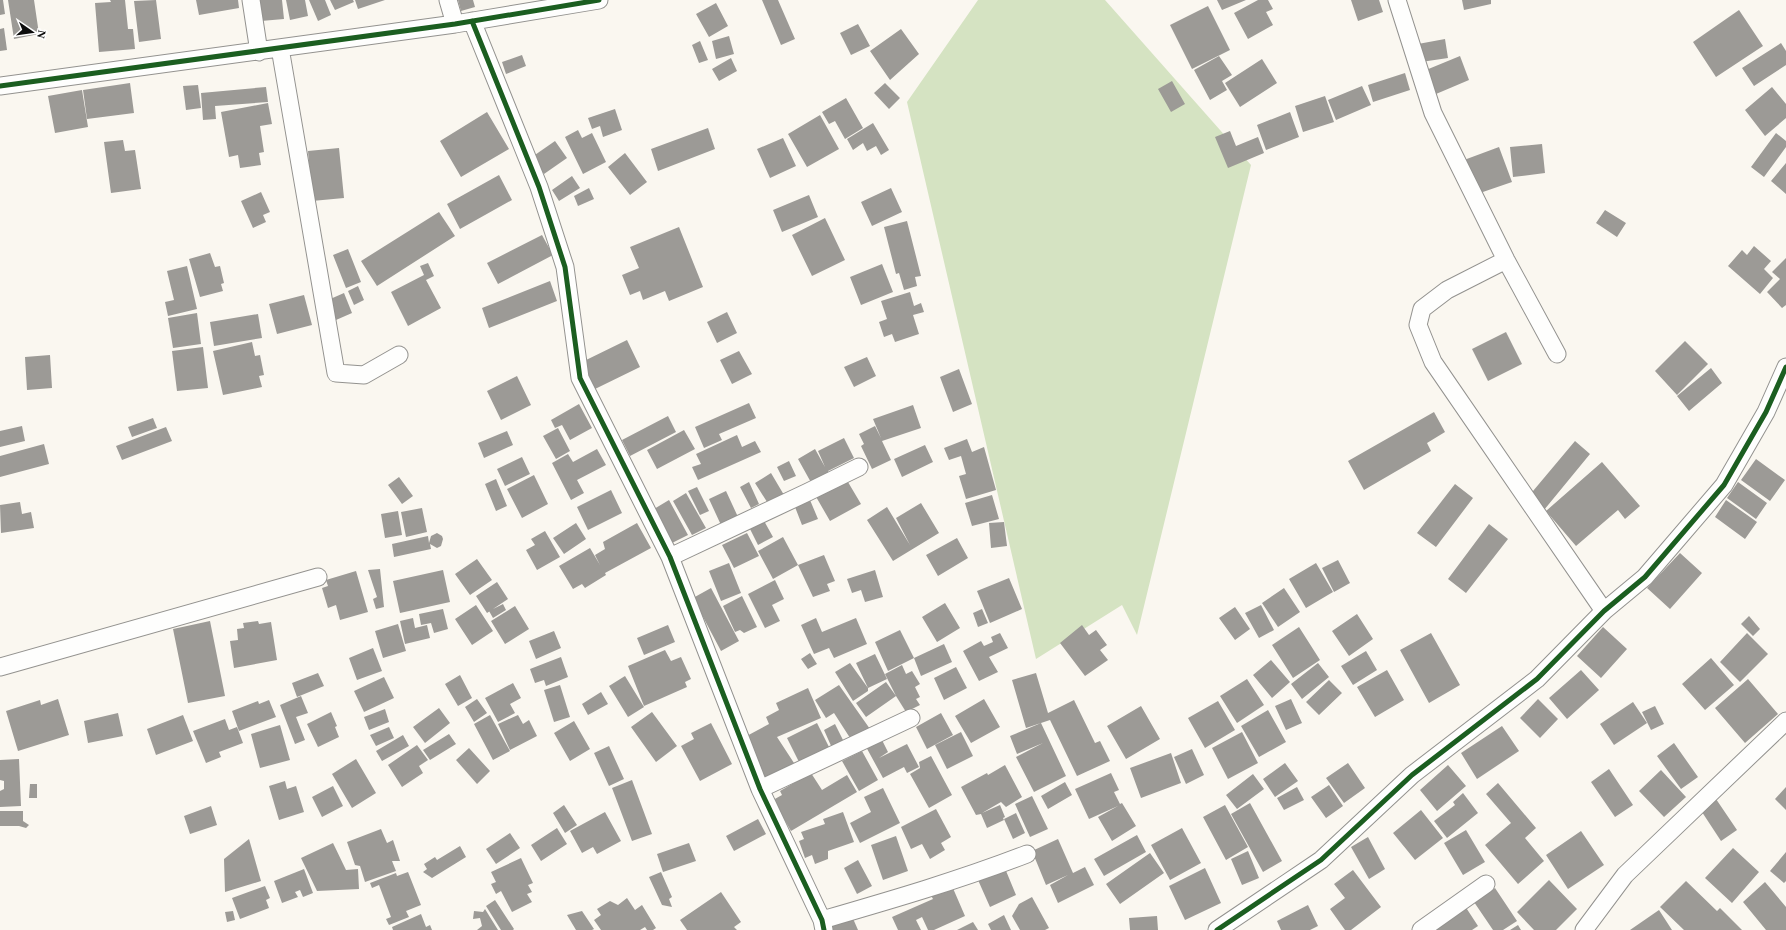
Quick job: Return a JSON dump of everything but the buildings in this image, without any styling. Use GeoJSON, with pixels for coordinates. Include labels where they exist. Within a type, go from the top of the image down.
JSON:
{"type":"FeatureCollection","features":[{"type":"Feature","properties":{"kind":"street"},"geometry":{"type":"LineString","coordinates":[[251,0],[259,52]]}},
{"type":"Feature","properties":{"kind":"street"},"geometry":{"type":"LineString","coordinates":[[448,0],[455,24]]}},
{"type":"Feature","properties":{"kind":"street"},"geometry":{"type":"LineString","coordinates":[[0,86],[259,52],[455,24],[599,0]]}},
{"type":"Feature","properties":{"kind":"street"},"geometry":{"type":"LineString","coordinates":[[1397,0],[1433,113],[1506,260],[1557,354]]}},
{"type":"Feature","properties":{"kind":"street"},"geometry":{"type":"LineString","coordinates":[[472,21],[539,187],[565,267],[580,378],[650,514],[670,557],[760,789],[823,925],[989,869],[1027,854]]}},
{"type":"Feature","properties":{"kind":"street"},"geometry":{"type":"LineString","coordinates":[[280,48],[336,373],[364,375],[398,355]]}},
{"type":"Feature","properties":{"kind":"street"},"geometry":{"type":"LineString","coordinates":[[1506,260],[1447,290],[1422,309],[1418,325],[1432,362],[1604,611]]}},
{"type":"Feature","properties":{"kind":"street"},"geometry":{"type":"LineString","coordinates":[[1217,930],[1321,860],[1412,775],[1537,679],[1604,611],[1645,576],[1724,485],[1766,412],[1786,367]]}},
{"type":"Feature","properties":{"kind":"street"},"geometry":{"type":"LineString","coordinates":[[670,557],[860,467]]}},
{"type":"Feature","properties":{"kind":"street"},"geometry":{"type":"LineString","coordinates":[[0,667],[318,577]]}},
{"type":"Feature","properties":{"kind":"street"},"geometry":{"type":"LineString","coordinates":[[760,789],[911,718]]}},
{"type":"Feature","properties":{"kind":"street"},"geometry":{"type":"LineString","coordinates":[[1584,930],[1625,875],[1786,721]]}},
{"type":"Feature","properties":{"kind":"street"},"geometry":{"type":"LineString","coordinates":[[1421,930],[1486,884]]}},
{"type":"Feature","properties":{"kind":"green space"},"geometry":{"type":"Polygon","coordinates":[[[978,0],[1105,0],[1251,165],[1137,635],[1122,605],[1036,659],[907,102],[978,0]]]}},
{"type":"Feature","properties":{"kind":"cycle path"},"geometry":{"type":"LineString","coordinates":[[0,86],[455,24],[599,0]]}},
{"type":"Feature","properties":{"kind":"cycle path"},"geometry":{"type":"LineString","coordinates":[[472,21],[539,187],[565,267],[580,378],[670,557],[760,789],[822,920],[824,930]]}},
{"type":"Feature","properties":{"kind":"cycle path"},"geometry":{"type":"LineString","coordinates":[[1217,930],[1321,860],[1412,775],[1537,679],[1604,611],[1645,577],[1724,485],[1766,412],[1786,367]]}}]}
